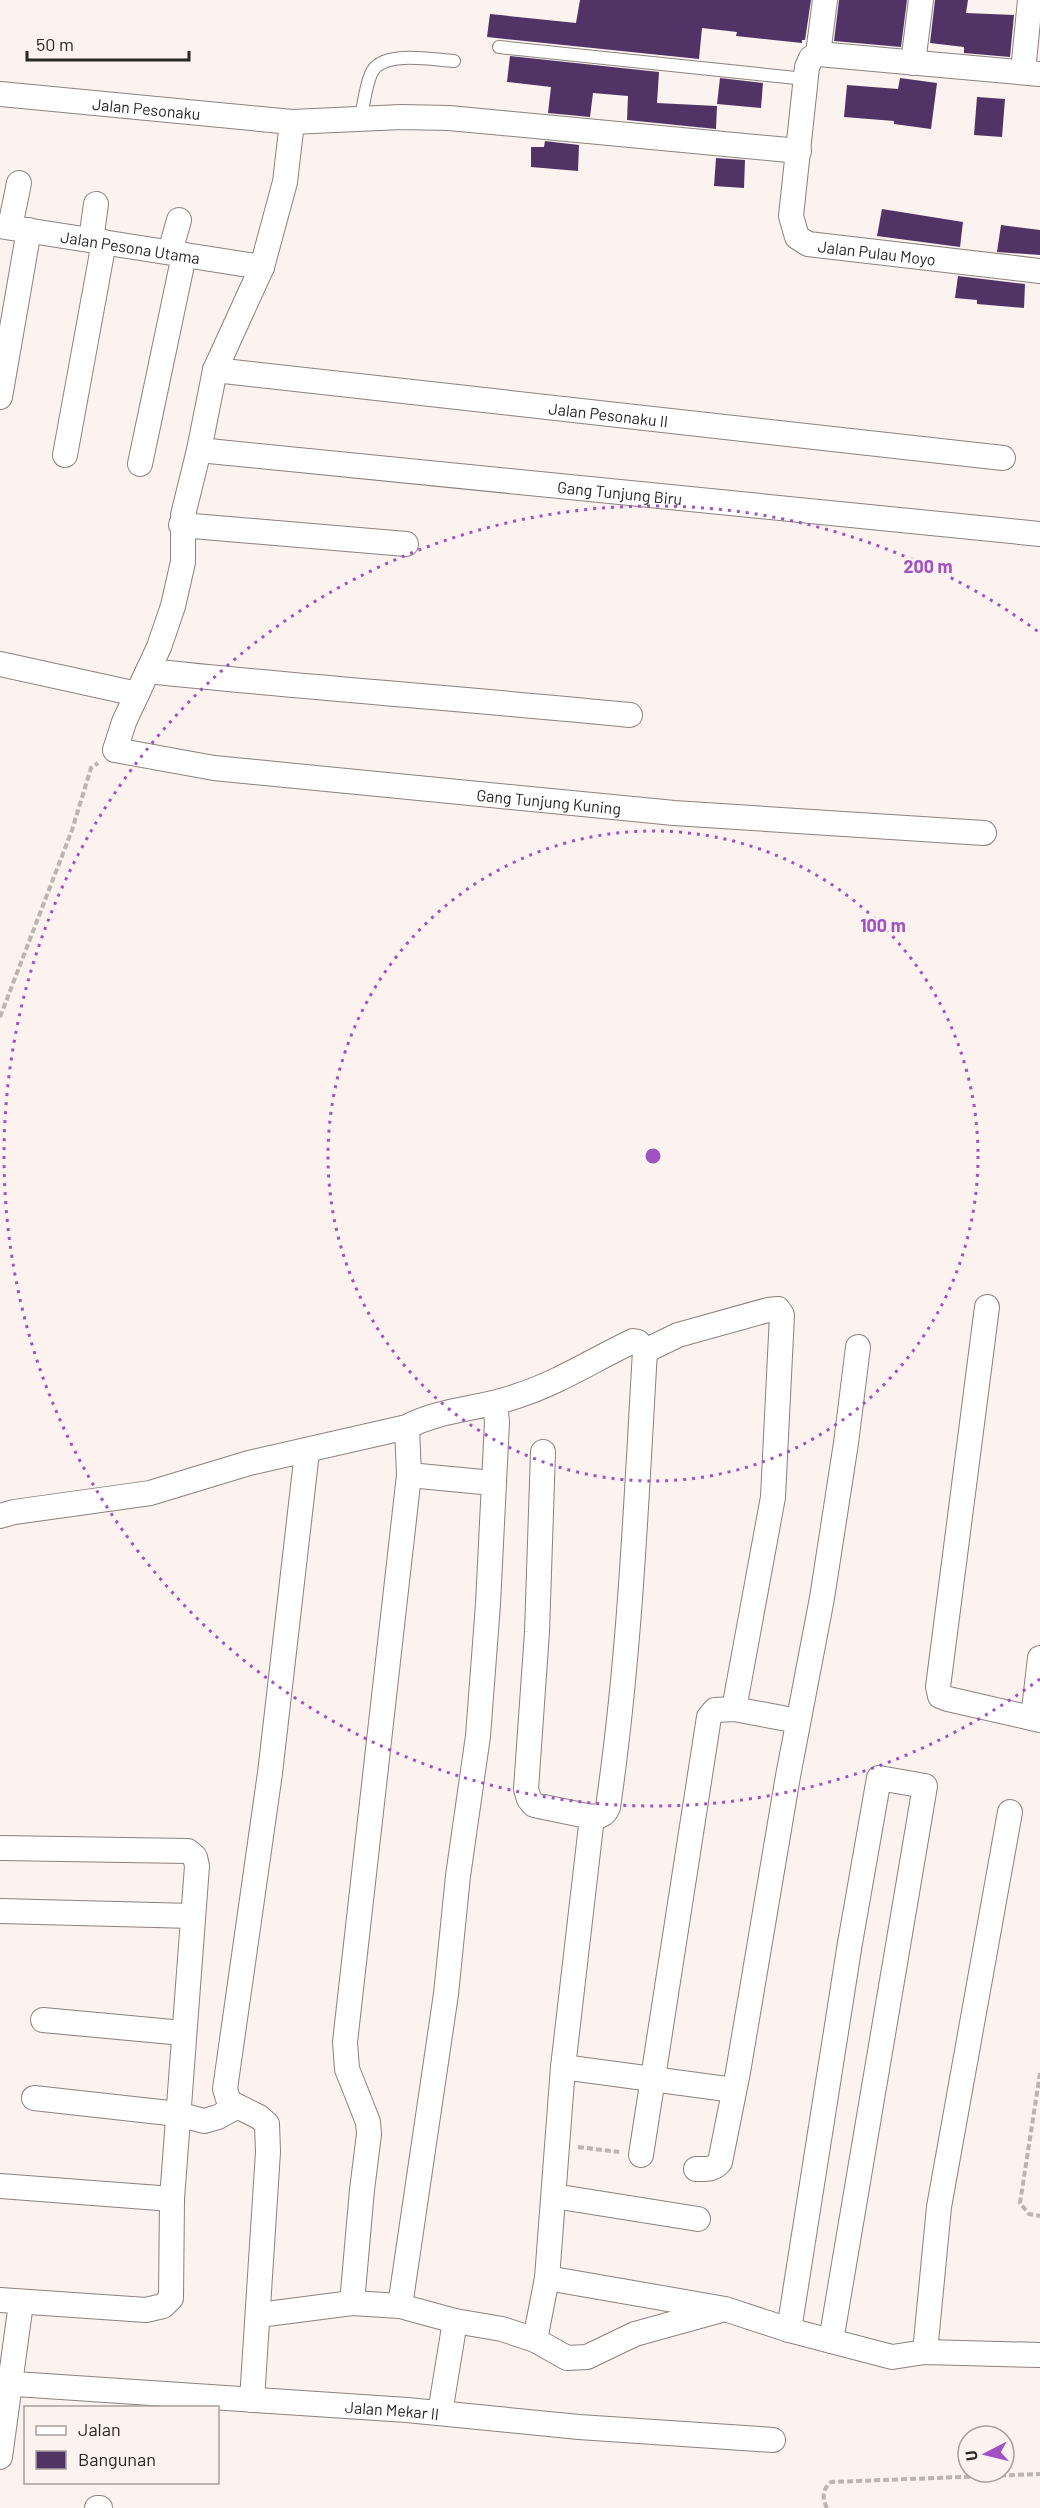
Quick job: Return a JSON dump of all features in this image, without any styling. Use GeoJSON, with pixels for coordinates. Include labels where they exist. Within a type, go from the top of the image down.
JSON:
{"type":"FeatureCollection","features":[{"type":"Feature","properties":{"kind":"street","name":"Jalan Pulau Moyo"},"geometry":{"type":"LineString","coordinates":[[825,0],[818,54],[811,58],[806,79],[791,222],[800,241],[808,244],[1040,271]]}},
{"type":"Feature","properties":{"kind":"street"},"geometry":{"type":"LineString","coordinates":[[913,63],[921,0]]}},
{"type":"Feature","properties":{"kind":"street"},"geometry":{"type":"LineString","coordinates":[[818,54],[1031,73],[1030,0]]}},
{"type":"Feature","properties":{"kind":"street","name":"Jalan Pesonaku"},"geometry":{"type":"LineString","coordinates":[[0,94],[292,122],[401,117],[449,118],[799,151]]}},
{"type":"Feature","properties":{"kind":"street"},"geometry":{"type":"LineString","coordinates":[[115,750],[124,722],[159,647],[179,582],[183,562],[181,525],[215,370],[262,267],[285,182],[292,122]]}},
{"type":"Feature","properties":{"kind":"street"},"geometry":{"type":"LineString","coordinates":[[0,397],[13,228],[19,183]]}},
{"type":"Feature","properties":{"kind":"street"},"geometry":{"type":"LineString","coordinates":[[65,455],[98,241],[96,204]]}},
{"type":"Feature","properties":{"kind":"street"},"geometry":{"type":"LineString","coordinates":[[140,464],[177,253],[178,220]]}},
{"type":"Feature","properties":{"kind":"street","name":"Jalan Pesona Utama"},"geometry":{"type":"LineString","coordinates":[[13,228],[262,267]]}},
{"type":"Feature","properties":{"kind":"street","name":"Jalan Pesonaku II"},"geometry":{"type":"LineString","coordinates":[[215,370],[1003,458]]}},
{"type":"Feature","properties":{"kind":"street","name":"Gang Tunjung Biru"},"geometry":{"type":"LineString","coordinates":[[199,450],[1040,534]]}},
{"type":"Feature","properties":{"kind":"street"},"geometry":{"type":"LineString","coordinates":[[181,525],[406,544]]}},
{"type":"Feature","properties":{"kind":"street"},"geometry":{"type":"LineString","coordinates":[[0,664],[137,694]]}},
{"type":"Feature","properties":{"kind":"street"},"geometry":{"type":"LineString","coordinates":[[148,671],[299,687],[410,693],[630,715]]}},
{"type":"Feature","properties":{"kind":"street","name":"Gang Tunjung Kuning"},"geometry":{"type":"LineString","coordinates":[[115,750],[214,768],[662,812],[984,834]]}},
{"type":"Feature","properties":{"kind":"street"},"geometry":{"type":"LineString","coordinates":[[987,1307],[938,1688],[940,1696],[1037,1719],[1040,1658]]}},
{"type":"Feature","properties":{"kind":"street"},"geometry":{"type":"LineString","coordinates":[[645,1351],[678,1335],[768,1310],[778,1310],[782,1315],[773,1497],[734,1709]]}},
{"type":"Feature","properties":{"kind":"street"},"geometry":{"type":"LineString","coordinates":[[0,1516],[150,1492],[216,1472],[307,1452],[495,1403],[543,1387],[633,1341],[638,1342],[645,1351],[632,1579],[617,1740],[608,1807],[605,1813],[592,1817],[534,1805],[526,1789],[537,1632],[543,1452]]}},
{"type":"Feature","properties":{"kind":"street"},"geometry":{"type":"LineString","coordinates":[[696,2169],[716,2167],[720,2162],[824,1587],[858,1347]]}},
{"type":"Feature","properties":{"kind":"street"},"geometry":{"type":"LineString","coordinates":[[400,2306],[446,1994],[458,1876],[478,1736],[488,1604],[497,1422],[495,1403]]}},
{"type":"Feature","properties":{"kind":"street"},"geometry":{"type":"LineString","coordinates":[[352,2303],[369,2134],[368,2122],[347,2069],[345,2042],[409,1474],[407,1427]]}},
{"type":"Feature","properties":{"kind":"street"},"geometry":{"type":"LineString","coordinates":[[252,2400],[268,2152],[267,2124],[259,2117],[228,2102],[225,2089],[270,1773],[307,1452]]}},
{"type":"Feature","properties":{"kind":"street"},"geometry":{"type":"LineString","coordinates":[[409,1474],[493,1483]]}},
{"type":"Feature","properties":{"kind":"street"},"geometry":{"type":"LineString","coordinates":[[640,2155],[709,1718],[715,1710],[734,1709],[798,1721]]}},
{"type":"Feature","properties":{"kind":"street"},"geometry":{"type":"LineString","coordinates":[[789,2330],[848,1954],[879,1778],[925,1786],[831,2341]]}},
{"type":"Feature","properties":{"kind":"street"},"geometry":{"type":"LineString","coordinates":[[925,2352],[939,2207],[1010,1812]]}},
{"type":"Feature","properties":{"kind":"street"},"geometry":{"type":"LineString","coordinates":[[535,2340],[547,2278],[563,2067],[592,1817]]}},
{"type":"Feature","properties":{"kind":"street"},"geometry":{"type":"LineString","coordinates":[[0,1848],[188,1851],[195,1857],[197,1866],[172,2199],[171,2298],[163,2306],[146,2310],[10,2301],[0,2457]]}},
{"type":"Feature","properties":{"kind":"street"},"geometry":{"type":"LineString","coordinates":[[0,1911],[193,1916]]}},
{"type":"Feature","properties":{"kind":"street"},"geometry":{"type":"LineString","coordinates":[[43,2020],[183,2033]]}},
{"type":"Feature","properties":{"kind":"street"},"geometry":{"type":"LineString","coordinates":[[563,2067],[734,2090]]}},
{"type":"Feature","properties":{"kind":"street"},"geometry":{"type":"LineString","coordinates":[[34,2098],[178,2114],[204,2121],[218,2117],[236,2107]]}},
{"type":"Feature","properties":{"kind":"street"},"geometry":{"type":"LineString","coordinates":[[0,2186],[172,2199]]}},
{"type":"Feature","properties":{"kind":"street"},"geometry":{"type":"LineString","coordinates":[[554,2196],[698,2219]]}},
{"type":"Feature","properties":{"kind":"street"},"geometry":{"type":"LineString","coordinates":[[547,2278],[725,2309],[789,2330],[892,2357],[925,2352],[1040,2355]]}},
{"type":"Feature","properties":{"kind":"street"},"geometry":{"type":"LineString","coordinates":[[259,2315],[352,2303],[400,2306],[455,2321],[502,2329],[535,2340],[567,2358],[587,2357],[635,2334],[725,2309]]}},
{"type":"Feature","properties":{"kind":"street"},"geometry":{"type":"LineString","coordinates":[[440,2413],[455,2321]]}},
{"type":"Feature","properties":{"kind":"street","name":"Jalan Mekar II"},"geometry":{"type":"LineString","coordinates":[[5,2384],[440,2413],[579,2427],[773,2440]]}},
{"type":"Feature","properties":{"kind":"lane"},"geometry":{"type":"LineString","coordinates":[[499,47],[806,79]]}},
{"type":"Feature","properties":{"kind":"lane"},"geometry":{"type":"LineString","coordinates":[[360,120],[371,72],[379,63],[389,59],[409,58],[454,61]]}},
{"type":"Feature","properties":{"kind":"path"},"geometry":{"type":"LineString","coordinates":[[0,1017],[72,830],[91,768],[115,750]]}},
{"type":"Feature","properties":{"kind":"path"},"geometry":{"type":"LineString","coordinates":[[1040,2073],[1020,2203],[1029,2214],[1040,2216]]}},
{"type":"Feature","properties":{"kind":"path"},"geometry":{"type":"LineString","coordinates":[[557,2144],[640,2155]]}},
{"type":"Feature","properties":{"kind":"path"},"geometry":{"type":"LineString","coordinates":[[827,2508],[823,2495],[826,2486],[831,2482],[1040,2474]]}},
{"type":"Feature","properties":{"kind":"building"},"geometry":{"type":"Polygon","coordinates":[[[580,0],[811,0],[805,40],[802,40],[802,43],[736,36],[737,32],[702,28],[699,59],[487,37],[490,14],[576,23],[580,0]]]}},
{"type":"Feature","properties":{"kind":"building"},"geometry":{"type":"Polygon","coordinates":[[[839,0],[907,0],[901,47],[834,41],[839,0]]]}},
{"type":"Feature","properties":{"kind":"building"},"geometry":{"type":"Polygon","coordinates":[[[935,0],[968,0],[966,13],[1014,15],[1010,57],[964,53],[964,47],[930,43],[935,0]]]}},
{"type":"Feature","properties":{"kind":"building"},"geometry":{"type":"Polygon","coordinates":[[[510,56],[659,72],[657,103],[717,106],[716,129],[627,120],[628,96],[593,93],[590,117],[548,113],[551,87],[507,82],[510,56]]]}},
{"type":"Feature","properties":{"kind":"building"},"geometry":{"type":"Polygon","coordinates":[[[720,78],[763,83],[761,108],[717,104],[720,78]]]}},
{"type":"Feature","properties":{"kind":"building"},"geometry":{"type":"Polygon","coordinates":[[[900,78],[937,83],[931,129],[894,124],[894,121],[844,117],[847,85],[898,89],[900,78]]]}},
{"type":"Feature","properties":{"kind":"building"},"geometry":{"type":"Polygon","coordinates":[[[977,97],[1005,99],[1002,137],[974,135],[977,97]]]}},
{"type":"Feature","properties":{"kind":"building"},"geometry":{"type":"Polygon","coordinates":[[[545,141],[579,145],[578,171],[531,167],[531,147],[544,147],[545,141]]]}},
{"type":"Feature","properties":{"kind":"building"},"geometry":{"type":"Polygon","coordinates":[[[716,158],[745,160],[744,188],[714,186],[716,158]]]}},
{"type":"Feature","properties":{"kind":"building"},"geometry":{"type":"Polygon","coordinates":[[[882,209],[963,222],[960,247],[877,236],[882,209]]]}},
{"type":"Feature","properties":{"kind":"building"},"geometry":{"type":"Polygon","coordinates":[[[1001,225],[1040,230],[1040,255],[997,252],[1001,225]]]}},
{"type":"Feature","properties":{"kind":"building"},"geometry":{"type":"Polygon","coordinates":[[[958,276],[1025,284],[1024,308],[977,304],[977,300],[955,298],[958,276]]]}}]}
